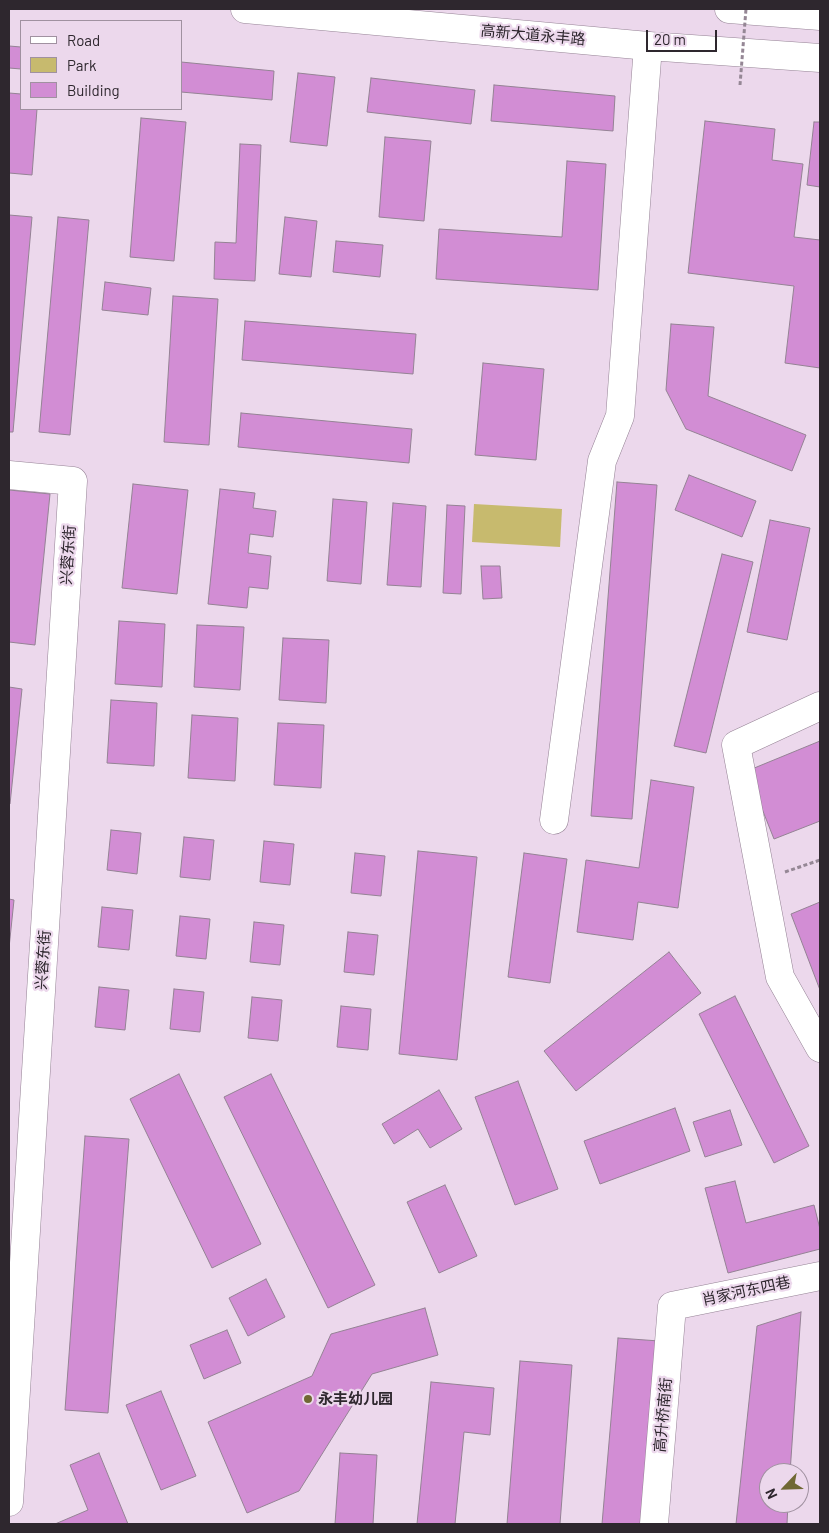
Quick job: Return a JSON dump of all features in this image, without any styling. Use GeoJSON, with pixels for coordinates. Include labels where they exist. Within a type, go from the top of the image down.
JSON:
{"type":"FeatureCollection","features":[{"type":"Feature","properties":{"kind":"street","name":"高新大道永丰路"},"geometry":{"type":"LineString","coordinates":[[245,9],[648,46],[820,58]]}},
{"type":"Feature","properties":{"kind":"street"},"geometry":{"type":"LineString","coordinates":[[729,9],[820,16]]}},
{"type":"Feature","properties":{"kind":"street"},"geometry":{"type":"LineString","coordinates":[[554,820],[602,461],[620,416],[648,46]]}},
{"type":"Feature","properties":{"kind":"street","name":"兴蓉东街"},"geometry":{"type":"LineString","coordinates":[[9,475],[73,481],[9,1502]]}},
{"type":"Feature","properties":{"kind":"street"},"geometry":{"type":"LineString","coordinates":[[820,706],[736,746],[780,977],[820,1048]]}},
{"type":"Feature","properties":{"kind":"street","name":"肖家河东四巷"},"geometry":{"type":"LineString","coordinates":[[672,1306],[820,1276]]}},
{"type":"Feature","properties":{"kind":"street","name":"高升桥南街"},"geometry":{"type":"LineString","coordinates":[[654,1524],[672,1306]]}},
{"type":"Feature","properties":{"kind":"path"},"geometry":{"type":"LineString","coordinates":[[740,85],[746,9]]}},
{"type":"Feature","properties":{"kind":"path"},"geometry":{"type":"LineString","coordinates":[[760,880],[820,860]]}},
{"type":"Feature","properties":{"kind":"green space"},"geometry":{"type":"Polygon","coordinates":[[[474,504],[562,509],[560,547],[472,542],[474,504]]]}},
{"type":"Feature","properties":{"kind":"building"},"geometry":{"type":"Polygon","coordinates":[[[9,46],[20,47],[20,69],[9,68],[9,46]]]}},
{"type":"Feature","properties":{"kind":"building"},"geometry":{"type":"Polygon","coordinates":[[[182,62],[274,71],[272,100],[182,92],[182,62]]]}},
{"type":"Feature","properties":{"kind":"building"},"geometry":{"type":"Polygon","coordinates":[[[298,73],[335,77],[327,146],[290,142],[298,73]]]}},
{"type":"Feature","properties":{"kind":"building"},"geometry":{"type":"Polygon","coordinates":[[[371,78],[475,90],[471,124],[367,112],[371,78]]]}},
{"type":"Feature","properties":{"kind":"building"},"geometry":{"type":"Polygon","coordinates":[[[494,85],[615,96],[613,131],[491,121],[494,85]]]}},
{"type":"Feature","properties":{"kind":"building"},"geometry":{"type":"Polygon","coordinates":[[[9,93],[20,94],[20,110],[37,110],[32,175],[9,173],[9,93]]]}},
{"type":"Feature","properties":{"kind":"building"},"geometry":{"type":"Polygon","coordinates":[[[141,118],[186,122],[174,261],[130,257],[141,118]]]}},
{"type":"Feature","properties":{"kind":"building"},"geometry":{"type":"Polygon","coordinates":[[[705,121],[775,129],[772,160],[803,164],[794,237],[820,240],[820,368],[785,363],[794,286],[688,273],[705,121]]]}},
{"type":"Feature","properties":{"kind":"building"},"geometry":{"type":"Polygon","coordinates":[[[814,122],[820,122],[820,187],[807,185],[814,122]]]}},
{"type":"Feature","properties":{"kind":"building"},"geometry":{"type":"Polygon","coordinates":[[[385,137],[431,141],[424,221],[379,217],[385,137]]]}},
{"type":"Feature","properties":{"kind":"building"},"geometry":{"type":"Polygon","coordinates":[[[240,144],[261,145],[255,281],[214,279],[215,242],[236,243],[240,144]]]}},
{"type":"Feature","properties":{"kind":"building"},"geometry":{"type":"Polygon","coordinates":[[[567,161],[606,164],[598,290],[436,279],[439,229],[562,237],[567,161]]]}},
{"type":"Feature","properties":{"kind":"building"},"geometry":{"type":"Polygon","coordinates":[[[9,215],[32,217],[13,432],[9,432],[9,215]]]}},
{"type":"Feature","properties":{"kind":"building"},"geometry":{"type":"Polygon","coordinates":[[[58,217],[89,220],[70,435],[39,432],[58,217]]]}},
{"type":"Feature","properties":{"kind":"building"},"geometry":{"type":"Polygon","coordinates":[[[285,217],[317,221],[311,277],[279,274],[285,217]]]}},
{"type":"Feature","properties":{"kind":"building"},"geometry":{"type":"Polygon","coordinates":[[[336,241],[383,245],[380,277],[333,272],[336,241]]]}},
{"type":"Feature","properties":{"kind":"building"},"geometry":{"type":"Polygon","coordinates":[[[105,282],[151,288],[148,315],[102,310],[105,282]]]}},
{"type":"Feature","properties":{"kind":"building"},"geometry":{"type":"Polygon","coordinates":[[[173,296],[218,299],[209,445],[164,442],[173,296]]]}},
{"type":"Feature","properties":{"kind":"building"},"geometry":{"type":"Polygon","coordinates":[[[245,321],[416,334],[413,374],[242,360],[245,321]]]}},
{"type":"Feature","properties":{"kind":"building"},"geometry":{"type":"Polygon","coordinates":[[[671,324],[714,327],[708,396],[806,435],[792,471],[686,429],[666,390],[671,324]]]}},
{"type":"Feature","properties":{"kind":"building"},"geometry":{"type":"Polygon","coordinates":[[[483,363],[544,369],[536,460],[475,455],[483,363]]]}},
{"type":"Feature","properties":{"kind":"building"},"geometry":{"type":"Polygon","coordinates":[[[241,413],[412,429],[409,463],[238,447],[241,413]]]}},
{"type":"Feature","properties":{"kind":"building"},"geometry":{"type":"Polygon","coordinates":[[[689,475],[756,501],[742,537],[675,510],[689,475]]]}},
{"type":"Feature","properties":{"kind":"building"},"geometry":{"type":"Polygon","coordinates":[[[617,482],[657,485],[632,819],[591,816],[617,482]]]}},
{"type":"Feature","properties":{"kind":"building"},"geometry":{"type":"Polygon","coordinates":[[[133,484],[188,490],[177,594],[122,588],[133,484]]]}},
{"type":"Feature","properties":{"kind":"building"},"geometry":{"type":"Polygon","coordinates":[[[220,489],[255,493],[253,508],[276,511],[273,537],[250,534],[248,553],[271,556],[268,589],[249,587],[247,608],[208,604],[220,489]]]}},
{"type":"Feature","properties":{"kind":"building"},"geometry":{"type":"Polygon","coordinates":[[[9,490],[50,494],[35,645],[9,642],[9,490]]]}},
{"type":"Feature","properties":{"kind":"building"},"geometry":{"type":"Polygon","coordinates":[[[333,499],[367,502],[361,584],[327,581],[333,499]]]}},
{"type":"Feature","properties":{"kind":"building"},"geometry":{"type":"Polygon","coordinates":[[[393,503],[426,506],[421,587],[387,585],[393,503]]]}},
{"type":"Feature","properties":{"kind":"building"},"geometry":{"type":"Polygon","coordinates":[[[447,505],[465,506],[461,594],[443,593],[447,505]]]}},
{"type":"Feature","properties":{"kind":"building"},"geometry":{"type":"Polygon","coordinates":[[[770,520],[810,528],[787,640],[747,632],[770,520]]]}},
{"type":"Feature","properties":{"kind":"building"},"geometry":{"type":"Polygon","coordinates":[[[722,554],[753,562],[706,753],[674,746],[722,554]]]}},
{"type":"Feature","properties":{"kind":"building"},"geometry":{"type":"Polygon","coordinates":[[[481,566],[500,566],[502,598],[483,599],[481,566]]]}},
{"type":"Feature","properties":{"kind":"building"},"geometry":{"type":"Polygon","coordinates":[[[119,621],[165,624],[162,687],[115,684],[119,621]]]}},
{"type":"Feature","properties":{"kind":"building"},"geometry":{"type":"Polygon","coordinates":[[[197,625],[244,627],[240,690],[194,687],[197,625]]]}},
{"type":"Feature","properties":{"kind":"building"},"geometry":{"type":"Polygon","coordinates":[[[283,638],[329,640],[326,703],[279,700],[283,638]]]}},
{"type":"Feature","properties":{"kind":"building"},"geometry":{"type":"Polygon","coordinates":[[[9,687],[22,689],[10,804],[9,804],[9,687]]]}},
{"type":"Feature","properties":{"kind":"building"},"geometry":{"type":"Polygon","coordinates":[[[111,700],[157,703],[154,766],[107,763],[111,700]]]}},
{"type":"Feature","properties":{"kind":"building"},"geometry":{"type":"Polygon","coordinates":[[[192,715],[238,718],[235,781],[188,778],[192,715]]]}},
{"type":"Feature","properties":{"kind":"building"},"geometry":{"type":"Polygon","coordinates":[[[278,723],[324,725],[321,788],[274,785],[278,723]]]}},
{"type":"Feature","properties":{"kind":"building"},"geometry":{"type":"Polygon","coordinates":[[[820,741],[820,821],[774,839],[747,771],[820,741]]]}},
{"type":"Feature","properties":{"kind":"building"},"geometry":{"type":"Polygon","coordinates":[[[651,780],[694,787],[678,908],[638,902],[633,940],[577,932],[586,860],[639,868],[651,780]]]}},
{"type":"Feature","properties":{"kind":"building"},"geometry":{"type":"Polygon","coordinates":[[[111,830],[141,833],[137,874],[107,870],[111,830]]]}},
{"type":"Feature","properties":{"kind":"building"},"geometry":{"type":"Polygon","coordinates":[[[184,837],[214,840],[210,880],[180,877],[184,837]]]}},
{"type":"Feature","properties":{"kind":"building"},"geometry":{"type":"Polygon","coordinates":[[[264,841],[294,844],[290,885],[260,882],[264,841]]]}},
{"type":"Feature","properties":{"kind":"building"},"geometry":{"type":"Polygon","coordinates":[[[418,851],[477,857],[457,1060],[399,1054],[418,851]]]}},
{"type":"Feature","properties":{"kind":"building"},"geometry":{"type":"Polygon","coordinates":[[[355,853],[385,856],[381,896],[351,893],[355,853]]]}},
{"type":"Feature","properties":{"kind":"building"},"geometry":{"type":"Polygon","coordinates":[[[524,853],[567,859],[550,983],[508,977],[524,853]]]}},
{"type":"Feature","properties":{"kind":"building"},"geometry":{"type":"Polygon","coordinates":[[[9,899],[14,900],[9,948],[9,899]]]}},
{"type":"Feature","properties":{"kind":"building"},"geometry":{"type":"Polygon","coordinates":[[[820,902],[820,990],[791,914],[820,902]]]}},
{"type":"Feature","properties":{"kind":"building"},"geometry":{"type":"Polygon","coordinates":[[[102,907],[133,910],[129,950],[98,947],[102,907]]]}},
{"type":"Feature","properties":{"kind":"building"},"geometry":{"type":"Polygon","coordinates":[[[180,916],[210,919],[206,959],[176,956],[180,916]]]}},
{"type":"Feature","properties":{"kind":"building"},"geometry":{"type":"Polygon","coordinates":[[[254,922],[284,925],[280,965],[250,962],[254,922]]]}},
{"type":"Feature","properties":{"kind":"building"},"geometry":{"type":"Polygon","coordinates":[[[348,932],[378,935],[374,975],[344,972],[348,932]]]}},
{"type":"Feature","properties":{"kind":"building"},"geometry":{"type":"Polygon","coordinates":[[[669,952],[701,993],[576,1091],[544,1051],[669,952]]]}},
{"type":"Feature","properties":{"kind":"building"},"geometry":{"type":"Polygon","coordinates":[[[99,987],[129,990],[125,1030],[95,1027],[99,987]]]}},
{"type":"Feature","properties":{"kind":"building"},"geometry":{"type":"Polygon","coordinates":[[[174,989],[204,992],[200,1032],[170,1029],[174,989]]]}},
{"type":"Feature","properties":{"kind":"building"},"geometry":{"type":"Polygon","coordinates":[[[735,996],[809,1146],[774,1163],[699,1014],[735,996]]]}},
{"type":"Feature","properties":{"kind":"building"},"geometry":{"type":"Polygon","coordinates":[[[252,997],[282,1000],[278,1041],[248,1038],[252,997]]]}},
{"type":"Feature","properties":{"kind":"building"},"geometry":{"type":"Polygon","coordinates":[[[341,1006],[371,1009],[368,1050],[337,1047],[341,1006]]]}},
{"type":"Feature","properties":{"kind":"building"},"geometry":{"type":"Polygon","coordinates":[[[179,1074],[261,1244],[212,1268],[130,1099],[179,1074]]]}},
{"type":"Feature","properties":{"kind":"building"},"geometry":{"type":"Polygon","coordinates":[[[271,1074],[375,1285],[328,1308],[224,1097],[271,1074]]]}},
{"type":"Feature","properties":{"kind":"building"},"geometry":{"type":"Polygon","coordinates":[[[518,1081],[558,1189],[515,1205],[475,1097],[518,1081]]]}},
{"type":"Feature","properties":{"kind":"building"},"geometry":{"type":"Polygon","coordinates":[[[439,1090],[462,1129],[430,1148],[418,1129],[394,1144],[382,1124],[439,1090]]]}},
{"type":"Feature","properties":{"kind":"building"},"geometry":{"type":"Polygon","coordinates":[[[675,1108],[690,1151],[600,1184],[584,1141],[675,1108]]]}},
{"type":"Feature","properties":{"kind":"building"},"geometry":{"type":"Polygon","coordinates":[[[730,1110],[742,1145],[705,1157],[693,1122],[730,1110]]]}},
{"type":"Feature","properties":{"kind":"building"},"geometry":{"type":"Polygon","coordinates":[[[85,1136],[129,1139],[108,1413],[65,1410],[85,1136]]]}},
{"type":"Feature","properties":{"kind":"building"},"geometry":{"type":"Polygon","coordinates":[[[735,1181],[746,1223],[814,1205],[820,1229],[820,1249],[728,1273],[705,1188],[735,1181]]]}},
{"type":"Feature","properties":{"kind":"building"},"geometry":{"type":"Polygon","coordinates":[[[445,1185],[477,1256],[439,1273],[407,1202],[445,1185]]]}},
{"type":"Feature","properties":{"kind":"building"},"geometry":{"type":"Polygon","coordinates":[[[266,1279],[285,1317],[248,1336],[229,1298],[266,1279]]]}},
{"type":"Feature","properties":{"kind":"building","name":"永丰幼儿园"},"geometry":{"type":"Polygon","coordinates":[[[425,1308],[438,1355],[372,1374],[299,1491],[247,1513],[208,1422],[312,1376],[331,1334],[425,1308]]]}},
{"type":"Feature","properties":{"kind":"building"},"geometry":{"type":"Polygon","coordinates":[[[801,1312],[791,1463],[759,1463],[759,1513],[788,1513],[787,1524],[736,1524],[757,1326],[801,1312]]]}},
{"type":"Feature","properties":{"kind":"building"},"geometry":{"type":"Polygon","coordinates":[[[227,1330],[241,1363],[204,1379],[190,1345],[227,1330]]]}},
{"type":"Feature","properties":{"kind":"building"},"geometry":{"type":"Polygon","coordinates":[[[618,1338],[659,1341],[643,1524],[602,1524],[618,1338]]]}},
{"type":"Feature","properties":{"kind":"building"},"geometry":{"type":"Polygon","coordinates":[[[520,1361],[572,1365],[560,1524],[507,1524],[520,1361]]]}},
{"type":"Feature","properties":{"kind":"building"},"geometry":{"type":"Polygon","coordinates":[[[431,1382],[494,1388],[490,1435],[464,1432],[455,1524],[417,1524],[431,1382]]]}},
{"type":"Feature","properties":{"kind":"building"},"geometry":{"type":"Polygon","coordinates":[[[161,1391],[196,1476],[161,1490],[126,1405],[161,1391]]]}},
{"type":"Feature","properties":{"kind":"building"},"geometry":{"type":"Polygon","coordinates":[[[99,1453],[128,1524],[55,1524],[88,1510],[70,1465],[99,1453]]]}},
{"type":"Feature","properties":{"kind":"building"},"geometry":{"type":"Polygon","coordinates":[[[340,1453],[377,1455],[373,1524],[335,1524],[340,1453]]]}},
{"type":"Feature","properties":{"kind":"place","name":"永丰幼儿园"},"geometry":{"type":"Point","coordinates":[308,1399]}}]}
